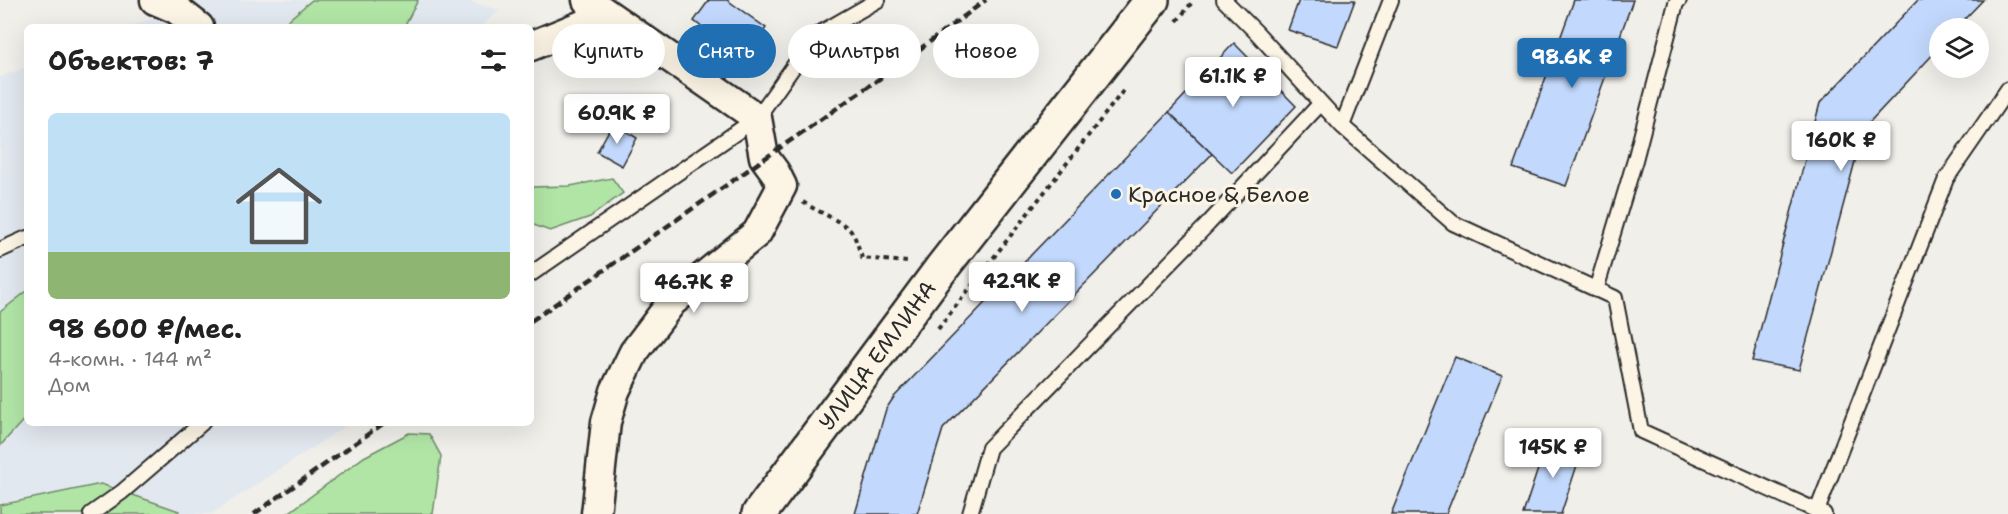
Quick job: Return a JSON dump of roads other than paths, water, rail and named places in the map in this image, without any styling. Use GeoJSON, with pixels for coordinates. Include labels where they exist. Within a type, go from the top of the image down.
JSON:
{"type":"FeatureCollection","features":[{"type":"Feature","properties":{"kind":"street"},"geometry":{"type":"LineString","coordinates":[[155,0],[176,9],[195,24]]}},
{"type":"Feature","properties":{"kind":"street","name":"УЛИЦА ЕМЛИНА"},"geometry":{"type":"LineString","coordinates":[[759,514],[941,269],[1152,0]]}},
{"type":"Feature","properties":{"kind":"street"},"geometry":{"type":"LineString","coordinates":[[534,44],[597,8],[757,118],[765,158],[782,186],[757,233],[672,302],[634,352],[615,391],[606,422],[596,514]]}},
{"type":"Feature","properties":{"kind":"lane"},"geometry":{"type":"LineString","coordinates":[[534,272],[757,118],[815,36],[878,0]]}},
{"type":"Feature","properties":{"kind":"lane"},"geometry":{"type":"LineString","coordinates":[[1224,0],[1342,126],[1453,223],[1615,298],[1641,431],[1821,512],[1946,180],[2008,89]]}},
{"type":"Feature","properties":{"kind":"lane"},"geometry":{"type":"LineString","coordinates":[[1342,126],[1391,0]]}},
{"type":"Feature","properties":{"kind":"lane"},"geometry":{"type":"LineString","coordinates":[[1596,290],[1635,160],[1676,3],[1679,0]]}},
{"type":"Feature","properties":{"kind":"lane"},"geometry":{"type":"LineString","coordinates":[[970,514],[989,448],[1208,224],[1321,103]]}},
{"type":"Feature","properties":{"kind":"lane"},"geometry":{"type":"LineString","coordinates":[[0,250],[24,239]]}},
{"type":"Feature","properties":{"kind":"lane"},"geometry":{"type":"LineString","coordinates":[[91,514],[122,492],[199,426]]}},
{"type":"Feature","properties":{"kind":"railway"},"geometry":{"type":"LineString","coordinates":[[534,319],[889,72],[986,0]]}},
{"type":"Feature","properties":{"kind":"railway"},"geometry":{"type":"LineString","coordinates":[[254,514],[380,426]]}},
{"type":"Feature","properties":{"kind":"place","name":"Красное & Белое"},"geometry":{"type":"Point","coordinates":[1116,194]}}]}
